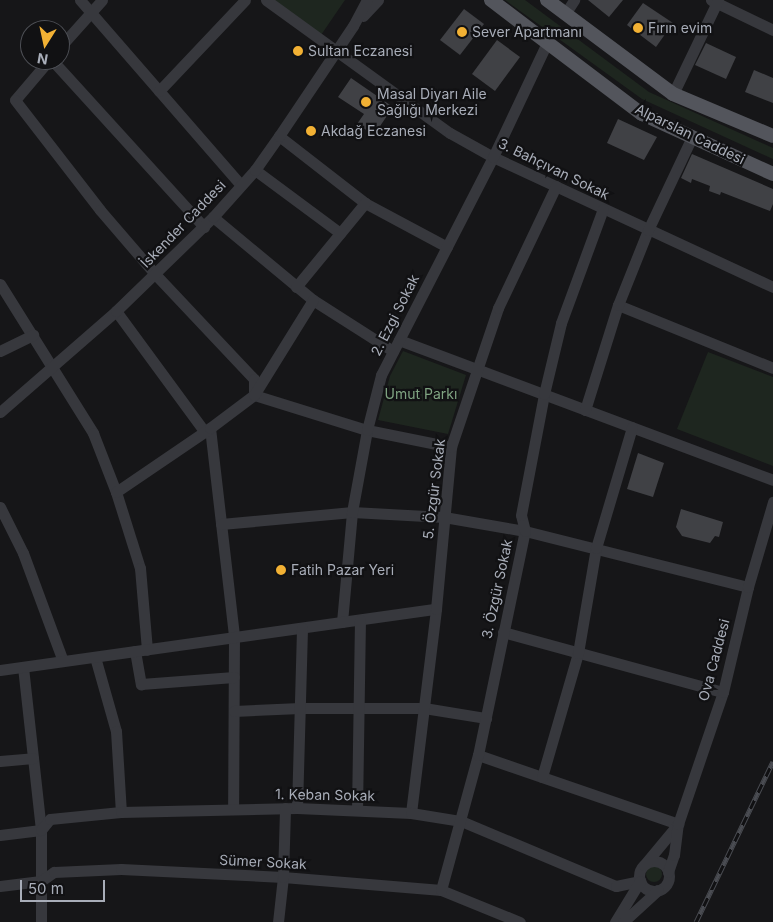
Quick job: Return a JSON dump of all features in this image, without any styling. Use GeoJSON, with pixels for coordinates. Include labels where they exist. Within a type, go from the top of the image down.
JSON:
{"type":"FeatureCollection","features":[{"type":"Feature","properties":{"kind":"main road","name":"Alparslan Caddesi"},"geometry":{"type":"LineString","coordinates":[[491,0],[642,114],[773,174]]}},
{"type":"Feature","properties":{"kind":"main road","name":"Alparslan Caddesi"},"geometry":{"type":"LineString","coordinates":[[547,0],[673,94],[773,136]]}},
{"type":"Feature","properties":{"kind":"street"},"geometry":{"type":"LineString","coordinates":[[80,0],[241,186]]}},
{"type":"Feature","properties":{"kind":"street"},"geometry":{"type":"LineString","coordinates":[[70,35],[102,0]]}},
{"type":"Feature","properties":{"kind":"street"},"geometry":{"type":"LineString","coordinates":[[159,91],[245,0]]}},
{"type":"Feature","properties":{"kind":"street","name":"3. Bahçıvan Sokak"},"geometry":{"type":"LineString","coordinates":[[266,0],[450,133],[493,157],[773,287]]}},
{"type":"Feature","properties":{"kind":"street"},"geometry":{"type":"LineString","coordinates":[[353,26],[366,0]]}},
{"type":"Feature","properties":{"kind":"street"},"geometry":{"type":"LineString","coordinates":[[353,26],[378,0]]}},
{"type":"Feature","properties":{"kind":"street"},"geometry":{"type":"LineString","coordinates":[[565,14],[574,0]]}},
{"type":"Feature","properties":{"kind":"street"},"geometry":{"type":"LineString","coordinates":[[673,94],[715,1],[773,30]]}},
{"type":"Feature","properties":{"kind":"street","name":"İskender Caddesi"},"geometry":{"type":"LineString","coordinates":[[0,412],[116,311],[214,217],[255,170],[353,26]]}},
{"type":"Feature","properties":{"kind":"street","name":"2. Ezgi Sokak"},"geometry":{"type":"LineString","coordinates":[[342,622],[352,512],[367,430],[381,375],[493,157],[547,43]]}},
{"type":"Feature","properties":{"kind":"street"},"geometry":{"type":"LineString","coordinates":[[42,70],[15,100],[100,210],[155,274],[254,379],[254,395]]}},
{"type":"Feature","properties":{"kind":"street"},"geometry":{"type":"LineString","coordinates":[[60,70],[204,227]]}},
{"type":"Feature","properties":{"kind":"street"},"geometry":{"type":"LineString","coordinates":[[279,136],[365,203],[447,247]]}},
{"type":"Feature","properties":{"kind":"street"},"geometry":{"type":"LineString","coordinates":[[585,410],[618,305],[648,230],[692,137]]}},
{"type":"Feature","properties":{"kind":"street"},"geometry":{"type":"LineString","coordinates":[[255,170],[340,234]]}},
{"type":"Feature","properties":{"kind":"street","name":"5. Özgür Sokak"},"geometry":{"type":"LineString","coordinates":[[411,813],[436,609],[451,447],[498,308],[556,186]]}},
{"type":"Feature","properties":{"kind":"street"},"geometry":{"type":"LineString","coordinates":[[296,287],[365,203]]}},
{"type":"Feature","properties":{"kind":"street","name":"3. Özgür Sokak"},"geometry":{"type":"LineString","coordinates":[[441,890],[478,754],[525,531],[520,515],[544,394],[561,323],[603,209]]}},
{"type":"Feature","properties":{"kind":"street"},"geometry":{"type":"LineString","coordinates":[[214,217],[313,300],[393,351]]}},
{"type":"Feature","properties":{"kind":"street"},"geometry":{"type":"LineString","coordinates":[[0,284],[53,366],[93,433],[116,492],[140,568],[147,650]]}},
{"type":"Feature","properties":{"kind":"street"},"geometry":{"type":"LineString","coordinates":[[116,492],[208,430],[254,395],[313,300]]}},
{"type":"Feature","properties":{"kind":"street"},"geometry":{"type":"LineString","coordinates":[[618,305],[773,368]]}},
{"type":"Feature","properties":{"kind":"street"},"geometry":{"type":"LineString","coordinates":[[116,311],[208,430],[234,637],[233,809]]}},
{"type":"Feature","properties":{"kind":"street"},"geometry":{"type":"LineString","coordinates":[[0,351],[33,335]]}},
{"type":"Feature","properties":{"kind":"street"},"geometry":{"type":"LineString","coordinates":[[399,340],[773,480]]}},
{"type":"Feature","properties":{"kind":"street"},"geometry":{"type":"LineString","coordinates":[[254,395],[367,430],[451,447]]}},
{"type":"Feature","properties":{"kind":"street"},"geometry":{"type":"LineString","coordinates":[[542,777],[578,652],[596,548],[632,427]]}},
{"type":"Feature","properties":{"kind":"street","name":"Ova Caddesi"},"geometry":{"type":"LineString","coordinates":[[678,824],[723,692],[748,587],[773,503]]}},
{"type":"Feature","properties":{"kind":"street"},"geometry":{"type":"LineString","coordinates":[[0,507],[23,552],[63,661]]}},
{"type":"Feature","properties":{"kind":"street"},"geometry":{"type":"LineString","coordinates":[[221,524],[352,512],[444,518],[525,531],[748,587]]}},
{"type":"Feature","properties":{"kind":"street"},"geometry":{"type":"LineString","coordinates":[[0,670],[436,609]]}},
{"type":"Feature","properties":{"kind":"street"},"geometry":{"type":"LineString","coordinates":[[357,810],[360,620]]}},
{"type":"Feature","properties":{"kind":"street"},"geometry":{"type":"LineString","coordinates":[[297,808],[302,628]]}},
{"type":"Feature","properties":{"kind":"street"},"geometry":{"type":"LineString","coordinates":[[503,632],[723,692]]}},
{"type":"Feature","properties":{"kind":"street"},"geometry":{"type":"LineString","coordinates":[[135,651],[141,684],[234,677]]}},
{"type":"Feature","properties":{"kind":"street"},"geometry":{"type":"LineString","coordinates":[[95,657],[116,731],[122,812]]}},
{"type":"Feature","properties":{"kind":"street"},"geometry":{"type":"LineString","coordinates":[[23,667],[42,830],[41,922]]}},
{"type":"Feature","properties":{"kind":"street"},"geometry":{"type":"LineString","coordinates":[[234,711],[300,708],[424,708],[486,718]]}},
{"type":"Feature","properties":{"kind":"street"},"geometry":{"type":"LineString","coordinates":[[478,754],[678,824]]}},
{"type":"Feature","properties":{"kind":"street"},"geometry":{"type":"LineString","coordinates":[[0,761],[33,758]]}},
{"type":"Feature","properties":{"kind":"street"},"geometry":{"type":"LineString","coordinates":[[278,922],[283,878],[285,808]]}},
{"type":"Feature","properties":{"kind":"street","name":"1. Keban Sokak"},"geometry":{"type":"LineString","coordinates":[[0,835],[42,830],[50,818],[122,812],[297,808],[411,813],[461,821],[616,886],[640,881]]}},
{"type":"Feature","properties":{"kind":"street"},"geometry":{"type":"LineString","coordinates":[[658,890],[647,889],[640,881],[639,875],[643,866],[678,824]]}},
{"type":"Feature","properties":{"kind":"street"},"geometry":{"type":"LineString","coordinates":[[622,922],[667,882],[668,872],[674,855],[678,824]]}},
{"type":"Feature","properties":{"kind":"street"},"geometry":{"type":"LineString","coordinates":[[643,866],[655,861],[663,865],[668,872]]}},
{"type":"Feature","properties":{"kind":"street","name":"Sümer Sokak"},"geometry":{"type":"LineString","coordinates":[[0,886],[41,881],[54,872],[121,870],[283,878],[441,890],[520,922]]}},
{"type":"Feature","properties":{"kind":"street"},"geometry":{"type":"LineString","coordinates":[[615,922],[640,881]]}},
{"type":"Feature","properties":{"kind":"green space"},"geometry":{"type":"Polygon","coordinates":[[[273,0],[345,0],[321,35],[273,0]]]}},
{"type":"Feature","properties":{"kind":"green space"},"geometry":{"type":"Polygon","coordinates":[[[505,0],[525,0],[649,92],[773,148],[773,159],[642,99],[505,0]]]}},
{"type":"Feature","properties":{"kind":"green space","name":"Umut Parkı"},"geometry":{"type":"Polygon","coordinates":[[[403,351],[466,375],[448,434],[378,420],[390,376],[403,351]]]}},
{"type":"Feature","properties":{"kind":"green space"},"geometry":{"type":"Polygon","coordinates":[[[708,352],[773,377],[773,466],[677,429],[708,352]]]}},
{"type":"Feature","properties":{"kind":"green space"},"geometry":{"type":"Polygon","coordinates":[[[654,866],[662,874],[654,882],[646,874],[654,866]]]}},
{"type":"Feature","properties":{"kind":"building"},"geometry":{"type":"Polygon","coordinates":[[[588,0],[623,0],[609,17],[588,0]]]}},
{"type":"Feature","properties":{"kind":"building"},"geometry":{"type":"Polygon","coordinates":[[[643,3],[673,23],[656,47],[627,25],[643,3]]]}},
{"type":"Feature","properties":{"kind":"building","name":"Sever Apartmanı"},"geometry":{"type":"Polygon","coordinates":[[[464,9],[484,24],[460,55],[440,40],[464,9]]]}},
{"type":"Feature","properties":{"kind":"building"},"geometry":{"type":"Polygon","coordinates":[[[497,40],[520,57],[495,91],[472,74],[497,40]]]}},
{"type":"Feature","properties":{"kind":"building"},"geometry":{"type":"Polygon","coordinates":[[[706,43],[736,57],[726,79],[695,65],[706,43]]]}},
{"type":"Feature","properties":{"kind":"building"},"geometry":{"type":"Polygon","coordinates":[[[754,70],[773,78],[773,103],[745,92],[754,70]]]}},
{"type":"Feature","properties":{"kind":"building","name":"Masal Diyarı Aile Sağlığı Merkezi"},"geometry":{"type":"Polygon","coordinates":[[[351,78],[393,107],[374,135],[357,124],[364,114],[338,97],[351,78]]]}},
{"type":"Feature","properties":{"kind":"building"},"geometry":{"type":"Polygon","coordinates":[[[618,119],[657,137],[644,160],[607,143],[618,119]]]}},
{"type":"Feature","properties":{"kind":"building"},"geometry":{"type":"Polygon","coordinates":[[[692,154],[773,189],[773,204],[770,211],[721,192],[720,195],[709,191],[710,186],[692,179],[691,183],[681,178],[692,154]]]}},
{"type":"Feature","properties":{"kind":"building"},"geometry":{"type":"Polygon","coordinates":[[[638,453],[664,463],[653,497],[627,489],[638,453]]]}},
{"type":"Feature","properties":{"kind":"building"},"geometry":{"type":"Polygon","coordinates":[[[681,509],[723,522],[719,537],[715,536],[710,543],[682,536],[676,527],[681,509]]]}},
{"type":"Feature","properties":{"kind":"railway"},"geometry":{"type":"LineString","coordinates":[[696,922],[773,761]]}},
{"type":"Feature","properties":{"kind":"place","name":"Fırın evim"},"geometry":{"type":"Point","coordinates":[638,28]}},
{"type":"Feature","properties":{"kind":"place","name":"Sever Apartmanı"},"geometry":{"type":"Point","coordinates":[462,32]}},
{"type":"Feature","properties":{"kind":"place","name":"Sultan Eczanesi"},"geometry":{"type":"Point","coordinates":[298,51]}},
{"type":"Feature","properties":{"kind":"place","name":"Masal Diyarı Aile Sağlığı Merkezi"},"geometry":{"type":"Point","coordinates":[366,102]}},
{"type":"Feature","properties":{"kind":"place","name":"Akdağ Eczanesi"},"geometry":{"type":"Point","coordinates":[311,131]}},
{"type":"Feature","properties":{"kind":"place","name":"Fatih Pazar Yeri"},"geometry":{"type":"Point","coordinates":[281,570]}}]}
